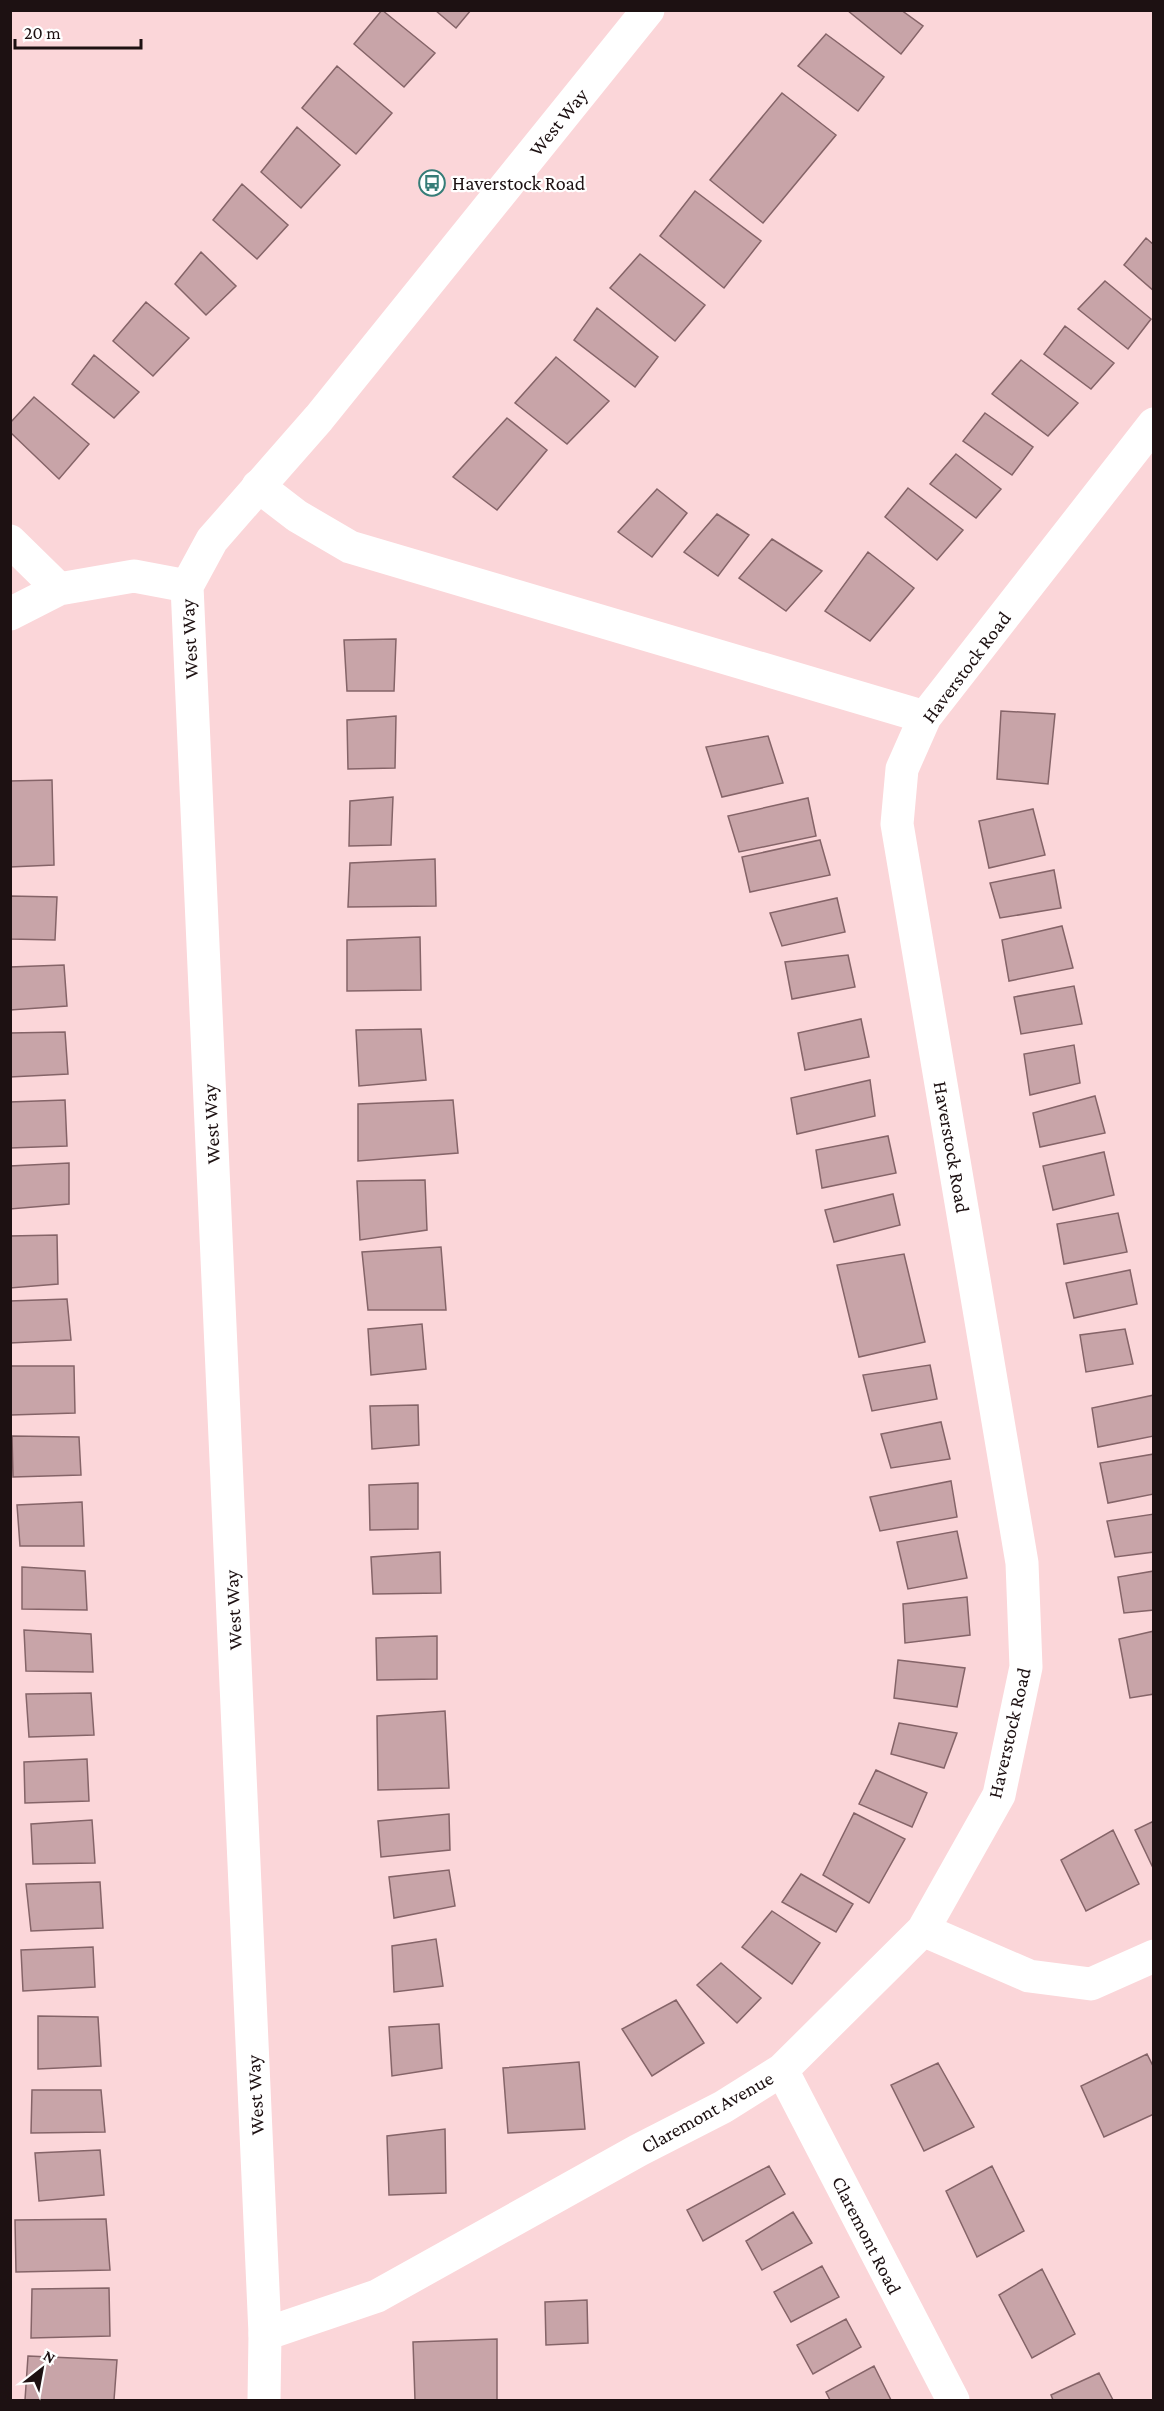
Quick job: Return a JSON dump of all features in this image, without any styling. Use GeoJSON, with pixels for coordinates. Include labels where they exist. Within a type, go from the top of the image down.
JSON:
{"type":"FeatureCollection","features":[{"type":"Feature","properties":{"kind":"street","name":"West Way"},"geometry":{"type":"LineString","coordinates":[[264,2400],[265,2334],[187,586],[212,540],[319,418],[648,10]]}},
{"type":"Feature","properties":{"kind":"street","name":"Haverstock Road"},"geometry":{"type":"LineString","coordinates":[[923,1930],[999,1795],[1026,1667],[1022,1563],[897,824],[902,769],[925,717],[1154,424]]}},
{"type":"Feature","properties":{"kind":"street"},"geometry":{"type":"LineString","coordinates":[[258,486],[297,516],[350,547],[925,717]]}},
{"type":"Feature","properties":{"kind":"street"},"geometry":{"type":"LineString","coordinates":[[10,541],[59,589]]}},
{"type":"Feature","properties":{"kind":"street"},"geometry":{"type":"LineString","coordinates":[[10,614],[59,589],[134,576],[187,586]]}},
{"type":"Feature","properties":{"kind":"street"},"geometry":{"type":"LineString","coordinates":[[923,1930],[1029,1976],[1091,1984],[1154,1956]]}},
{"type":"Feature","properties":{"kind":"street","name":"Claremont Avenue"},"geometry":{"type":"LineString","coordinates":[[265,2334],[377,2296],[639,2150],[723,2107],[782,2070],[923,1930]]}},
{"type":"Feature","properties":{"kind":"street","name":"Claremont Road"},"geometry":{"type":"LineString","coordinates":[[782,2070],[953,2400]]}},
{"type":"Feature","properties":{"kind":"building"},"geometry":{"type":"Polygon","coordinates":[[[382,10],[435,53],[404,87],[354,44],[382,10]]]}},
{"type":"Feature","properties":{"kind":"building"},"geometry":{"type":"Polygon","coordinates":[[[435,10],[471,10],[456,28],[435,10]]]}},
{"type":"Feature","properties":{"kind":"building"},"geometry":{"type":"Polygon","coordinates":[[[847,10],[901,10],[923,26],[901,54],[847,10]]]}},
{"type":"Feature","properties":{"kind":"building"},"geometry":{"type":"Polygon","coordinates":[[[826,34],[884,77],[858,111],[798,66],[826,34]]]}},
{"type":"Feature","properties":{"kind":"building"},"geometry":{"type":"Polygon","coordinates":[[[337,66],[392,113],[356,154],[302,108],[337,66]]]}},
{"type":"Feature","properties":{"kind":"building"},"geometry":{"type":"Polygon","coordinates":[[[782,93],[836,135],[763,223],[710,180],[782,93]]]}},
{"type":"Feature","properties":{"kind":"building"},"geometry":{"type":"Polygon","coordinates":[[[297,127],[340,165],[301,208],[261,172],[297,127]]]}},
{"type":"Feature","properties":{"kind":"building"},"geometry":{"type":"Polygon","coordinates":[[[242,184],[288,225],[257,259],[213,220],[242,184]]]}},
{"type":"Feature","properties":{"kind":"building"},"geometry":{"type":"Polygon","coordinates":[[[695,191],[761,241],[724,288],[660,236],[695,191]]]}},
{"type":"Feature","properties":{"kind":"building"},"geometry":{"type":"Polygon","coordinates":[[[1146,238],[1154,245],[1154,291],[1124,265],[1146,238]]]}},
{"type":"Feature","properties":{"kind":"building"},"geometry":{"type":"Polygon","coordinates":[[[201,252],[236,286],[206,315],[175,284],[201,252]]]}},
{"type":"Feature","properties":{"kind":"building"},"geometry":{"type":"Polygon","coordinates":[[[640,254],[705,305],[675,341],[610,288],[640,254]]]}},
{"type":"Feature","properties":{"kind":"building"},"geometry":{"type":"Polygon","coordinates":[[[1105,281],[1151,319],[1128,349],[1078,309],[1105,281]]]}},
{"type":"Feature","properties":{"kind":"building"},"geometry":{"type":"Polygon","coordinates":[[[146,302],[189,338],[153,376],[113,341],[146,302]]]}},
{"type":"Feature","properties":{"kind":"building"},"geometry":{"type":"Polygon","coordinates":[[[597,308],[658,357],[635,387],[574,340],[597,308]]]}},
{"type":"Feature","properties":{"kind":"building"},"geometry":{"type":"Polygon","coordinates":[[[1065,326],[1114,363],[1091,389],[1044,354],[1065,326]]]}},
{"type":"Feature","properties":{"kind":"building"},"geometry":{"type":"Polygon","coordinates":[[[94,355],[139,392],[114,418],[72,384],[94,355]]]}},
{"type":"Feature","properties":{"kind":"building"},"geometry":{"type":"Polygon","coordinates":[[[556,357],[609,401],[567,444],[515,403],[556,357]]]}},
{"type":"Feature","properties":{"kind":"building"},"geometry":{"type":"Polygon","coordinates":[[[1021,360],[1078,403],[1048,436],[992,394],[1021,360]]]}},
{"type":"Feature","properties":{"kind":"building"},"geometry":{"type":"Polygon","coordinates":[[[34,397],[89,444],[59,479],[10,432],[10,423],[34,397]]]}},
{"type":"Feature","properties":{"kind":"building"},"geometry":{"type":"Polygon","coordinates":[[[985,413],[1033,447],[1012,475],[963,441],[985,413]]]}},
{"type":"Feature","properties":{"kind":"building"},"geometry":{"type":"Polygon","coordinates":[[[507,418],[547,450],[497,510],[453,477],[507,418]]]}},
{"type":"Feature","properties":{"kind":"building"},"geometry":{"type":"Polygon","coordinates":[[[956,454],[1001,489],[976,518],[930,484],[956,454]]]}},
{"type":"Feature","properties":{"kind":"building"},"geometry":{"type":"Polygon","coordinates":[[[908,488],[963,530],[937,560],[885,517],[908,488]]]}},
{"type":"Feature","properties":{"kind":"building"},"geometry":{"type":"Polygon","coordinates":[[[657,489],[687,513],[652,557],[618,532],[657,489]]]}},
{"type":"Feature","properties":{"kind":"building"},"geometry":{"type":"Polygon","coordinates":[[[717,514],[749,535],[718,576],[684,552],[717,514]]]}},
{"type":"Feature","properties":{"kind":"building"},"geometry":{"type":"Polygon","coordinates":[[[772,539],[822,571],[786,611],[739,578],[772,539]]]}},
{"type":"Feature","properties":{"kind":"building"},"geometry":{"type":"Polygon","coordinates":[[[868,552],[914,588],[870,641],[825,611],[868,552]]]}},
{"type":"Feature","properties":{"kind":"building"},"geometry":{"type":"Polygon","coordinates":[[[396,639],[394,691],[347,691],[344,640],[396,639]]]}},
{"type":"Feature","properties":{"kind":"building"},"geometry":{"type":"Polygon","coordinates":[[[1001,711],[1055,714],[1048,784],[997,779],[1001,711]]]}},
{"type":"Feature","properties":{"kind":"building"},"geometry":{"type":"Polygon","coordinates":[[[396,716],[395,768],[348,769],[347,720],[396,716]]]}},
{"type":"Feature","properties":{"kind":"building"},"geometry":{"type":"Polygon","coordinates":[[[768,736],[783,783],[722,797],[706,747],[768,736]]]}},
{"type":"Feature","properties":{"kind":"building"},"geometry":{"type":"Polygon","coordinates":[[[52,780],[54,865],[10,867],[10,781],[52,780]]]}},
{"type":"Feature","properties":{"kind":"building"},"geometry":{"type":"Polygon","coordinates":[[[393,797],[391,845],[349,846],[350,801],[393,797]]]}},
{"type":"Feature","properties":{"kind":"building"},"geometry":{"type":"Polygon","coordinates":[[[808,798],[816,836],[739,852],[728,816],[808,798]]]}},
{"type":"Feature","properties":{"kind":"building"},"geometry":{"type":"Polygon","coordinates":[[[1033,809],[1045,855],[989,868],[979,821],[1033,809]]]}},
{"type":"Feature","properties":{"kind":"building"},"geometry":{"type":"Polygon","coordinates":[[[820,840],[830,875],[750,892],[742,857],[820,840]]]}},
{"type":"Feature","properties":{"kind":"building"},"geometry":{"type":"Polygon","coordinates":[[[435,859],[436,906],[348,907],[350,863],[435,859]]]}},
{"type":"Feature","properties":{"kind":"building"},"geometry":{"type":"Polygon","coordinates":[[[1054,870],[1061,908],[1000,918],[990,883],[1054,870]]]}},
{"type":"Feature","properties":{"kind":"building"},"geometry":{"type":"Polygon","coordinates":[[[10,896],[57,897],[55,940],[10,939],[10,896]]]}},
{"type":"Feature","properties":{"kind":"building"},"geometry":{"type":"Polygon","coordinates":[[[837,898],[845,932],[782,946],[770,913],[837,898]]]}},
{"type":"Feature","properties":{"kind":"building"},"geometry":{"type":"Polygon","coordinates":[[[1062,926],[1073,968],[1009,981],[1002,940],[1062,926]]]}},
{"type":"Feature","properties":{"kind":"building"},"geometry":{"type":"Polygon","coordinates":[[[420,937],[421,990],[347,991],[347,940],[420,937]]]}},
{"type":"Feature","properties":{"kind":"building"},"geometry":{"type":"Polygon","coordinates":[[[848,955],[855,987],[792,999],[785,962],[848,955]]]}},
{"type":"Feature","properties":{"kind":"building"},"geometry":{"type":"Polygon","coordinates":[[[64,965],[67,1006],[10,1010],[10,967],[64,965]]]}},
{"type":"Feature","properties":{"kind":"building"},"geometry":{"type":"Polygon","coordinates":[[[1074,986],[1082,1024],[1021,1034],[1014,997],[1074,986]]]}},
{"type":"Feature","properties":{"kind":"building"},"geometry":{"type":"Polygon","coordinates":[[[861,1019],[869,1057],[805,1070],[798,1033],[861,1019]]]}},
{"type":"Feature","properties":{"kind":"building"},"geometry":{"type":"Polygon","coordinates":[[[421,1029],[426,1080],[359,1086],[356,1030],[421,1029]]]}},
{"type":"Feature","properties":{"kind":"building"},"geometry":{"type":"Polygon","coordinates":[[[65,1032],[68,1074],[10,1077],[10,1033],[65,1032]]]}},
{"type":"Feature","properties":{"kind":"building"},"geometry":{"type":"Polygon","coordinates":[[[1074,1045],[1080,1083],[1030,1095],[1024,1054],[1074,1045]]]}},
{"type":"Feature","properties":{"kind":"building"},"geometry":{"type":"Polygon","coordinates":[[[870,1080],[875,1116],[797,1134],[791,1098],[870,1080]]]}},
{"type":"Feature","properties":{"kind":"building"},"geometry":{"type":"Polygon","coordinates":[[[1095,1096],[1105,1133],[1040,1147],[1033,1113],[1095,1096]]]}},
{"type":"Feature","properties":{"kind":"building"},"geometry":{"type":"Polygon","coordinates":[[[65,1100],[67,1146],[10,1148],[10,1102],[65,1100]]]}},
{"type":"Feature","properties":{"kind":"building"},"geometry":{"type":"Polygon","coordinates":[[[453,1100],[458,1153],[358,1161],[358,1104],[453,1100]]]}},
{"type":"Feature","properties":{"kind":"building"},"geometry":{"type":"Polygon","coordinates":[[[888,1136],[896,1173],[822,1188],[816,1150],[888,1136]]]}},
{"type":"Feature","properties":{"kind":"building"},"geometry":{"type":"Polygon","coordinates":[[[1104,1152],[1114,1195],[1053,1210],[1043,1166],[1104,1152]]]}},
{"type":"Feature","properties":{"kind":"building"},"geometry":{"type":"Polygon","coordinates":[[[69,1163],[69,1204],[10,1209],[10,1166],[69,1163]]]}},
{"type":"Feature","properties":{"kind":"building"},"geometry":{"type":"Polygon","coordinates":[[[425,1180],[427,1230],[360,1240],[357,1181],[425,1180]]]}},
{"type":"Feature","properties":{"kind":"building"},"geometry":{"type":"Polygon","coordinates":[[[893,1194],[900,1225],[834,1242],[825,1210],[893,1194]]]}},
{"type":"Feature","properties":{"kind":"building"},"geometry":{"type":"Polygon","coordinates":[[[1118,1213],[1127,1252],[1064,1264],[1057,1224],[1118,1213]]]}},
{"type":"Feature","properties":{"kind":"building"},"geometry":{"type":"Polygon","coordinates":[[[57,1235],[58,1284],[10,1288],[10,1236],[57,1235]]]}},
{"type":"Feature","properties":{"kind":"building"},"geometry":{"type":"Polygon","coordinates":[[[441,1247],[446,1310],[368,1310],[362,1252],[441,1247]]]}},
{"type":"Feature","properties":{"kind":"building"},"geometry":{"type":"Polygon","coordinates":[[[904,1254],[925,1342],[859,1357],[837,1265],[904,1254]]]}},
{"type":"Feature","properties":{"kind":"building"},"geometry":{"type":"Polygon","coordinates":[[[1130,1270],[1137,1304],[1074,1318],[1066,1283],[1130,1270]]]}},
{"type":"Feature","properties":{"kind":"building"},"geometry":{"type":"Polygon","coordinates":[[[67,1299],[71,1340],[10,1343],[10,1301],[67,1299]]]}},
{"type":"Feature","properties":{"kind":"building"},"geometry":{"type":"Polygon","coordinates":[[[422,1324],[426,1369],[371,1375],[368,1329],[422,1324]]]}},
{"type":"Feature","properties":{"kind":"building"},"geometry":{"type":"Polygon","coordinates":[[[1125,1329],[1133,1364],[1086,1372],[1080,1335],[1125,1329]]]}},
{"type":"Feature","properties":{"kind":"building"},"geometry":{"type":"Polygon","coordinates":[[[930,1365],[937,1399],[872,1411],[863,1375],[930,1365]]]}},
{"type":"Feature","properties":{"kind":"building"},"geometry":{"type":"Polygon","coordinates":[[[10,1366],[74,1366],[75,1413],[11,1415],[10,1366]]]}},
{"type":"Feature","properties":{"kind":"building"},"geometry":{"type":"Polygon","coordinates":[[[1154,1395],[1154,1436],[1098,1447],[1092,1408],[1154,1395]]]}},
{"type":"Feature","properties":{"kind":"building"},"geometry":{"type":"Polygon","coordinates":[[[418,1405],[419,1445],[372,1449],[370,1406],[418,1405]]]}},
{"type":"Feature","properties":{"kind":"building"},"geometry":{"type":"Polygon","coordinates":[[[941,1422],[950,1459],[891,1468],[881,1434],[941,1422]]]}},
{"type":"Feature","properties":{"kind":"building"},"geometry":{"type":"Polygon","coordinates":[[[12,1436],[79,1437],[81,1475],[13,1477],[12,1436]]]}},
{"type":"Feature","properties":{"kind":"building"},"geometry":{"type":"Polygon","coordinates":[[[1154,1454],[1154,1494],[1108,1503],[1100,1463],[1154,1454]]]}},
{"type":"Feature","properties":{"kind":"building"},"geometry":{"type":"Polygon","coordinates":[[[951,1481],[957,1517],[880,1531],[870,1497],[951,1481]]]}},
{"type":"Feature","properties":{"kind":"building"},"geometry":{"type":"Polygon","coordinates":[[[418,1483],[418,1529],[370,1530],[369,1485],[418,1483]]]}},
{"type":"Feature","properties":{"kind":"building"},"geometry":{"type":"Polygon","coordinates":[[[82,1502],[84,1546],[20,1546],[17,1505],[82,1502]]]}},
{"type":"Feature","properties":{"kind":"building"},"geometry":{"type":"Polygon","coordinates":[[[1154,1514],[1154,1552],[1115,1557],[1107,1521],[1154,1514]]]}},
{"type":"Feature","properties":{"kind":"building"},"geometry":{"type":"Polygon","coordinates":[[[957,1531],[967,1578],[908,1589],[897,1542],[957,1531]]]}},
{"type":"Feature","properties":{"kind":"building"},"geometry":{"type":"Polygon","coordinates":[[[440,1552],[441,1593],[373,1594],[371,1557],[440,1552]]]}},
{"type":"Feature","properties":{"kind":"building"},"geometry":{"type":"Polygon","coordinates":[[[22,1567],[85,1571],[87,1610],[22,1609],[22,1567]]]}},
{"type":"Feature","properties":{"kind":"building"},"geometry":{"type":"Polygon","coordinates":[[[1154,1571],[1154,1610],[1124,1613],[1118,1577],[1154,1571]]]}},
{"type":"Feature","properties":{"kind":"building"},"geometry":{"type":"Polygon","coordinates":[[[967,1597],[970,1635],[905,1643],[903,1604],[967,1597]]]}},
{"type":"Feature","properties":{"kind":"building"},"geometry":{"type":"Polygon","coordinates":[[[24,1630],[91,1634],[93,1672],[26,1671],[24,1630]]]}},
{"type":"Feature","properties":{"kind":"building"},"geometry":{"type":"Polygon","coordinates":[[[1154,1631],[1154,1694],[1130,1698],[1119,1639],[1154,1631]]]}},
{"type":"Feature","properties":{"kind":"building"},"geometry":{"type":"Polygon","coordinates":[[[437,1636],[437,1679],[377,1680],[376,1638],[437,1636]]]}},
{"type":"Feature","properties":{"kind":"building"},"geometry":{"type":"Polygon","coordinates":[[[898,1660],[965,1668],[957,1707],[894,1698],[898,1660]]]}},
{"type":"Feature","properties":{"kind":"building"},"geometry":{"type":"Polygon","coordinates":[[[91,1693],[94,1735],[29,1737],[26,1694],[91,1693]]]}},
{"type":"Feature","properties":{"kind":"building"},"geometry":{"type":"Polygon","coordinates":[[[445,1711],[449,1788],[378,1790],[377,1716],[445,1711]]]}},
{"type":"Feature","properties":{"kind":"building"},"geometry":{"type":"Polygon","coordinates":[[[899,1723],[957,1733],[944,1768],[891,1754],[899,1723]]]}},
{"type":"Feature","properties":{"kind":"building"},"geometry":{"type":"Polygon","coordinates":[[[87,1759],[89,1801],[25,1803],[24,1762],[87,1759]]]}},
{"type":"Feature","properties":{"kind":"building"},"geometry":{"type":"Polygon","coordinates":[[[876,1770],[927,1793],[912,1827],[859,1804],[876,1770]]]}},
{"type":"Feature","properties":{"kind":"building"},"geometry":{"type":"Polygon","coordinates":[[[854,1813],[905,1839],[869,1903],[823,1875],[854,1813]]]}},
{"type":"Feature","properties":{"kind":"building"},"geometry":{"type":"Polygon","coordinates":[[[449,1814],[450,1850],[381,1857],[378,1821],[449,1814]]]}},
{"type":"Feature","properties":{"kind":"building"},"geometry":{"type":"Polygon","coordinates":[[[92,1820],[95,1863],[33,1864],[31,1824],[92,1820]]]}},
{"type":"Feature","properties":{"kind":"building"},"geometry":{"type":"Polygon","coordinates":[[[1154,1821],[1154,1870],[1135,1830],[1154,1821]]]}},
{"type":"Feature","properties":{"kind":"building"},"geometry":{"type":"Polygon","coordinates":[[[1113,1830],[1139,1884],[1086,1911],[1061,1860],[1113,1830]]]}},
{"type":"Feature","properties":{"kind":"building"},"geometry":{"type":"Polygon","coordinates":[[[449,1870],[455,1906],[394,1918],[389,1877],[449,1870]]]}},
{"type":"Feature","properties":{"kind":"building"},"geometry":{"type":"Polygon","coordinates":[[[801,1874],[853,1904],[836,1932],[782,1902],[801,1874]]]}},
{"type":"Feature","properties":{"kind":"building"},"geometry":{"type":"Polygon","coordinates":[[[100,1882],[103,1928],[31,1931],[26,1884],[100,1882]]]}},
{"type":"Feature","properties":{"kind":"building"},"geometry":{"type":"Polygon","coordinates":[[[772,1911],[820,1943],[792,1984],[742,1947],[772,1911]]]}},
{"type":"Feature","properties":{"kind":"building"},"geometry":{"type":"Polygon","coordinates":[[[436,1939],[443,1986],[394,1992],[392,1946],[436,1939]]]}},
{"type":"Feature","properties":{"kind":"building"},"geometry":{"type":"Polygon","coordinates":[[[93,1947],[95,1987],[23,1991],[21,1950],[93,1947]]]}},
{"type":"Feature","properties":{"kind":"building"},"geometry":{"type":"Polygon","coordinates":[[[721,1963],[761,1998],[737,2023],[697,1985],[721,1963]]]}},
{"type":"Feature","properties":{"kind":"building"},"geometry":{"type":"Polygon","coordinates":[[[676,2000],[704,2043],[652,2076],[622,2029],[676,2000]]]}},
{"type":"Feature","properties":{"kind":"building"},"geometry":{"type":"Polygon","coordinates":[[[38,2016],[98,2017],[101,2066],[38,2069],[38,2016]]]}},
{"type":"Feature","properties":{"kind":"building"},"geometry":{"type":"Polygon","coordinates":[[[439,2024],[442,2068],[392,2076],[389,2027],[439,2024]]]}},
{"type":"Feature","properties":{"kind":"building"},"geometry":{"type":"Polygon","coordinates":[[[1147,2054],[1154,2068],[1154,2114],[1104,2137],[1081,2086],[1147,2054]]]}},
{"type":"Feature","properties":{"kind":"building"},"geometry":{"type":"Polygon","coordinates":[[[579,2062],[585,2129],[508,2133],[503,2068],[579,2062]]]}},
{"type":"Feature","properties":{"kind":"building"},"geometry":{"type":"Polygon","coordinates":[[[938,2063],[974,2127],[924,2151],[891,2085],[938,2063]]]}},
{"type":"Feature","properties":{"kind":"building"},"geometry":{"type":"Polygon","coordinates":[[[32,2090],[101,2090],[105,2132],[31,2133],[32,2090]]]}},
{"type":"Feature","properties":{"kind":"building"},"geometry":{"type":"Polygon","coordinates":[[[445,2129],[446,2193],[389,2195],[387,2136],[445,2129]]]}},
{"type":"Feature","properties":{"kind":"building"},"geometry":{"type":"Polygon","coordinates":[[[100,2150],[104,2195],[39,2201],[35,2153],[100,2150]]]}},
{"type":"Feature","properties":{"kind":"building"},"geometry":{"type":"Polygon","coordinates":[[[769,2166],[785,2194],[703,2241],[687,2210],[769,2166]]]}},
{"type":"Feature","properties":{"kind":"building"},"geometry":{"type":"Polygon","coordinates":[[[992,2166],[1024,2231],[977,2257],[946,2191],[992,2166]]]}},
{"type":"Feature","properties":{"kind":"building"},"geometry":{"type":"Polygon","coordinates":[[[793,2212],[812,2243],[762,2270],[746,2241],[793,2212]]]}},
{"type":"Feature","properties":{"kind":"building"},"geometry":{"type":"Polygon","coordinates":[[[106,2219],[110,2270],[16,2272],[15,2220],[106,2219]]]}},
{"type":"Feature","properties":{"kind":"building"},"geometry":{"type":"Polygon","coordinates":[[[822,2266],[839,2297],[791,2322],[774,2292],[822,2266]]]}},
{"type":"Feature","properties":{"kind":"building"},"geometry":{"type":"Polygon","coordinates":[[[1042,2269],[1075,2334],[1032,2358],[999,2295],[1042,2269]]]}},
{"type":"Feature","properties":{"kind":"building"},"geometry":{"type":"Polygon","coordinates":[[[109,2288],[110,2336],[31,2338],[32,2289],[109,2288]]]}},
{"type":"Feature","properties":{"kind":"building"},"geometry":{"type":"Polygon","coordinates":[[[587,2300],[588,2343],[546,2345],[545,2302],[587,2300]]]}},
{"type":"Feature","properties":{"kind":"building"},"geometry":{"type":"Polygon","coordinates":[[[846,2319],[861,2347],[813,2374],[797,2345],[846,2319]]]}},
{"type":"Feature","properties":{"kind":"building"},"geometry":{"type":"Polygon","coordinates":[[[497,2339],[497,2400],[415,2400],[413,2342],[497,2339]]]}},
{"type":"Feature","properties":{"kind":"building"},"geometry":{"type":"Polygon","coordinates":[[[28,2356],[117,2360],[114,2400],[25,2400],[28,2356]]]}},
{"type":"Feature","properties":{"kind":"building"},"geometry":{"type":"Polygon","coordinates":[[[874,2366],[891,2400],[830,2400],[826,2392],[874,2366]]]}},
{"type":"Feature","properties":{"kind":"building"},"geometry":{"type":"Polygon","coordinates":[[[1099,2373],[1113,2400],[1053,2400],[1051,2395],[1099,2373]]]}},
{"type":"Feature","properties":{"kind":"place","name":"Haverstock Road"},"geometry":{"type":"Point","coordinates":[432,183]}}]}
